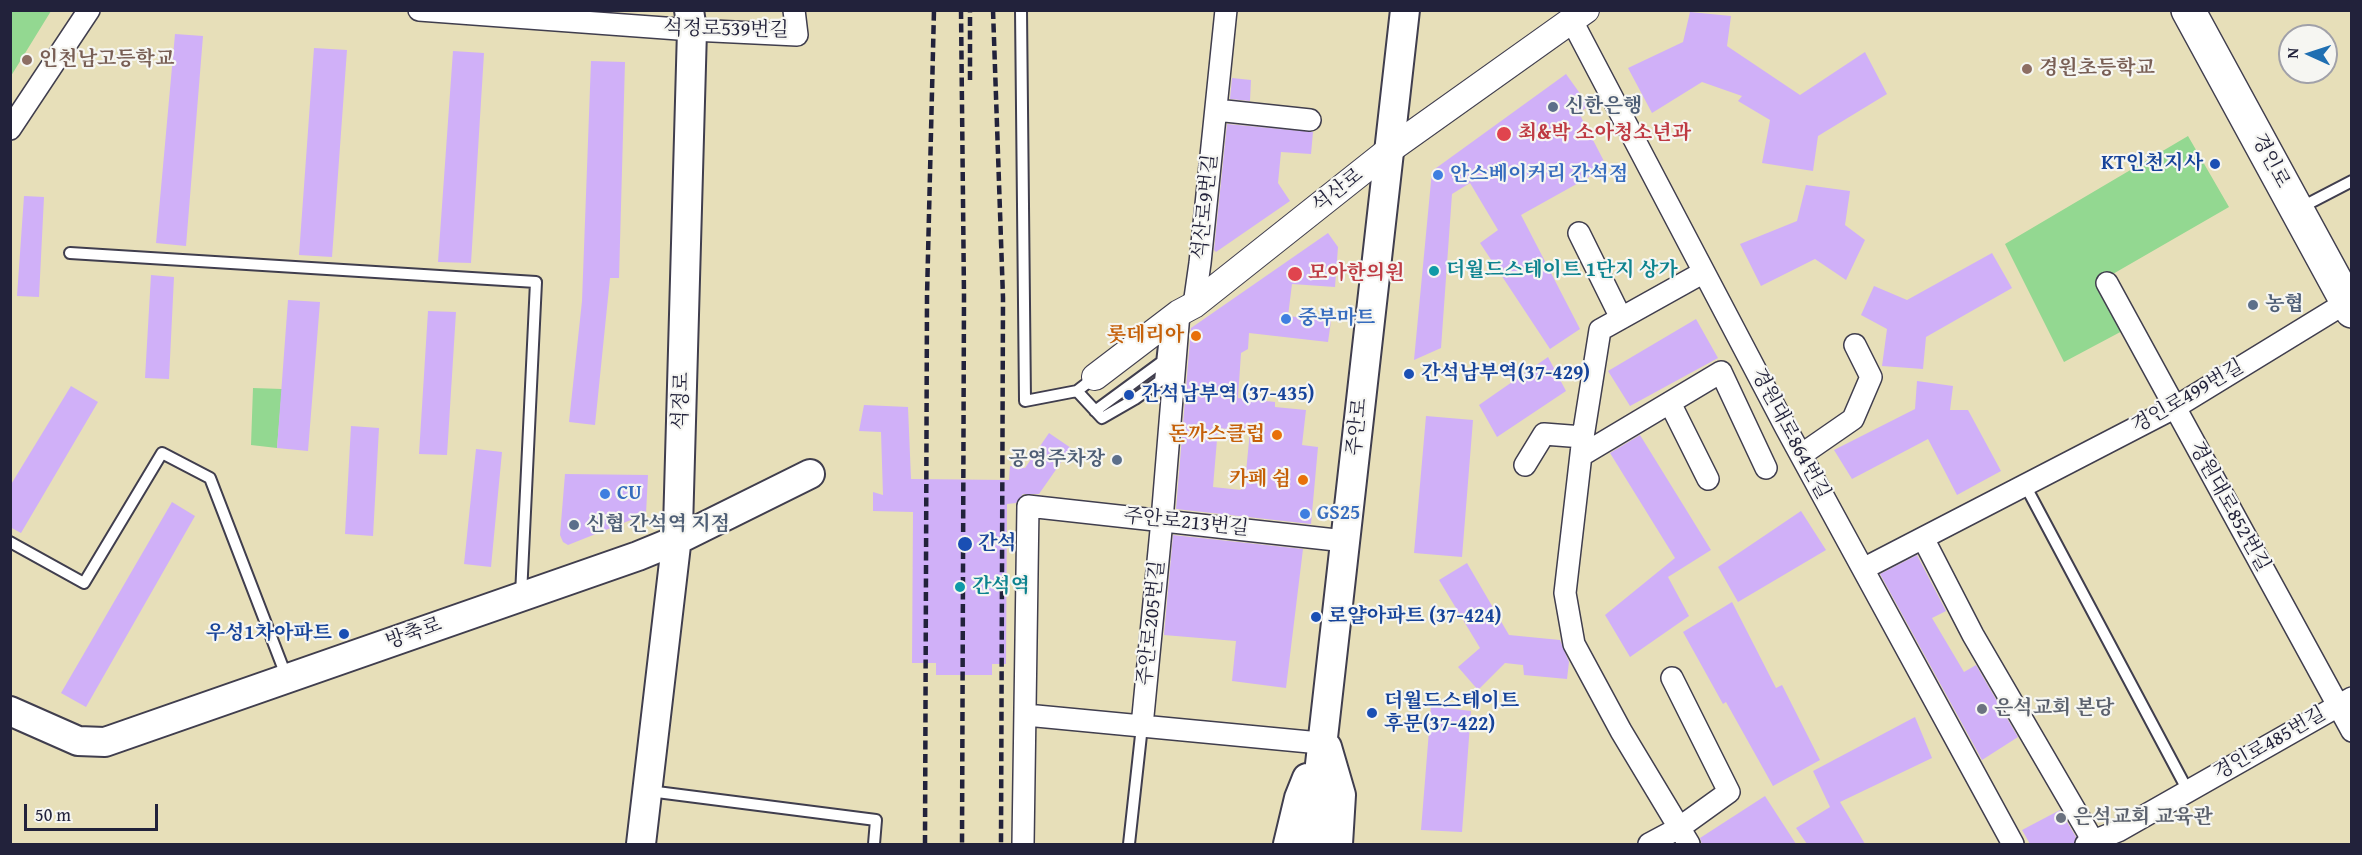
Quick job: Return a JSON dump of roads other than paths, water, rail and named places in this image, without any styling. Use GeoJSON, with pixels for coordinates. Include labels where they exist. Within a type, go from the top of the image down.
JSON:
{"type":"FeatureCollection","features":[{"type":"Feature","properties":{"kind":"main road","name":"주안로"},"geometry":{"type":"LineString","coordinates":[[1311,844],[1405,10]]}},
{"type":"Feature","properties":{"kind":"main road","name":"경인로"},"geometry":{"type":"LineString","coordinates":[[2188,10],[2349,307]]}},
{"type":"Feature","properties":{"kind":"main road","name":"석정로"},"geometry":{"type":"LineString","coordinates":[[641,844],[677,540],[690,20]]}},
{"type":"Feature","properties":{"kind":"main road","name":"방축로"},"geometry":{"type":"LineString","coordinates":[[10,711],[78,741],[105,742],[638,556],[677,540],[810,474]]}},
{"type":"Feature","properties":{"kind":"main road"},"geometry":{"type":"LineString","coordinates":[[1287,844],[1299,798],[1322,739]]}},
{"type":"Feature","properties":{"kind":"main road"},"geometry":{"type":"LineString","coordinates":[[1322,739],[1341,795],[1338,844]]}},
{"type":"Feature","properties":{"kind":"street"},"geometry":{"type":"LineString","coordinates":[[10,129],[89,10]]}},
{"type":"Feature","properties":{"kind":"street","name":"석정로539번길"},"geometry":{"type":"LineString","coordinates":[[419,10],[690,20],[797,35],[794,10]]}},
{"type":"Feature","properties":{"kind":"street","name":"석산로9번길"},"geometry":{"type":"LineString","coordinates":[[1162,520],[1180,313],[1200,263],[1226,10]]}},
{"type":"Feature","properties":{"kind":"street","name":"석산로"},"geometry":{"type":"LineString","coordinates":[[1086,384],[1389,151],[1579,16]]}},
{"type":"Feature","properties":{"kind":"street","name":"경원대로864번길"},"geometry":{"type":"LineString","coordinates":[[1579,16],[1704,272],[2013,844]]}},
{"type":"Feature","properties":{"kind":"street"},"geometry":{"type":"LineString","coordinates":[[1216,110],[1310,120]]}},
{"type":"Feature","properties":{"kind":"street"},"geometry":{"type":"LineString","coordinates":[[1579,233],[1621,318]]}},
{"type":"Feature","properties":{"kind":"street"},"geometry":{"type":"LineString","coordinates":[[1684,836],[1628,726],[1574,644],[1565,593],[1582,446],[1600,330],[1704,272]]}},
{"type":"Feature","properties":{"kind":"street","name":"경원대로852번길"},"geometry":{"type":"LineString","coordinates":[[2107,283],[2174,408],[2344,702],[2352,731]]}},
{"type":"Feature","properties":{"kind":"street","name":"경인로499번길"},"geometry":{"type":"LineString","coordinates":[[1863,569],[2174,408],[2349,307]]}},
{"type":"Feature","properties":{"kind":"street"},"geometry":{"type":"LineString","coordinates":[[1801,455],[1853,419],[1871,377],[1854,345]]}},
{"type":"Feature","properties":{"kind":"street"},"geometry":{"type":"LineString","coordinates":[[1526,465],[1544,434],[1582,446],[1670,403],[1721,372],[1766,468]]}},
{"type":"Feature","properties":{"kind":"street"},"geometry":{"type":"LineString","coordinates":[[1670,403],[1708,479]]}},
{"type":"Feature","properties":{"kind":"street","name":"주안로213번길"},"geometry":{"type":"LineString","coordinates":[[1026,715],[1028,506],[1345,541]]}},
{"type":"Feature","properties":{"kind":"street","name":"주안로205번길"},"geometry":{"type":"LineString","coordinates":[[1142,726],[1162,520]]}},
{"type":"Feature","properties":{"kind":"street"},"geometry":{"type":"LineString","coordinates":[[1923,538],[1973,635],[2089,843]]}},
{"type":"Feature","properties":{"kind":"street"},"geometry":{"type":"LineString","coordinates":[[1648,844],[1684,836],[1729,792],[1672,678]]}},
{"type":"Feature","properties":{"kind":"street","name":"경인로485번길"},"geometry":{"type":"LineString","coordinates":[[2089,843],[2118,831],[2344,702]]}},
{"type":"Feature","properties":{"kind":"street"},"geometry":{"type":"LineString","coordinates":[[1023,844],[1026,715],[1322,739]]}},
{"type":"Feature","properties":{"kind":"lane"},"geometry":{"type":"LineString","coordinates":[[1021,10],[1025,401],[1086,384],[1095,411],[1102,418],[1160,381],[1163,361],[1180,313]]}},
{"type":"Feature","properties":{"kind":"lane"},"geometry":{"type":"LineString","coordinates":[[2297,210],[2352,181]]}},
{"type":"Feature","properties":{"kind":"lane"},"geometry":{"type":"LineString","coordinates":[[70,253],[536,282],[520,598]]}},
{"type":"Feature","properties":{"kind":"lane"},"geometry":{"type":"LineString","coordinates":[[10,542],[84,583],[162,453],[210,478],[287,678]]}},
{"type":"Feature","properties":{"kind":"lane"},"geometry":{"type":"LineString","coordinates":[[2025,485],[2188,791]]}},
{"type":"Feature","properties":{"kind":"lane"},"geometry":{"type":"LineString","coordinates":[[1129,844],[1142,726]]}},
{"type":"Feature","properties":{"kind":"lane"},"geometry":{"type":"LineString","coordinates":[[647,791],[876,820],[874,844]]}},
{"type":"Feature","properties":{"kind":"railway"},"geometry":{"type":"LineString","coordinates":[[925,844],[927,296],[934,10]]}},
{"type":"Feature","properties":{"kind":"railway"},"geometry":{"type":"LineString","coordinates":[[961,10],[964,296],[962,844]]}},
{"type":"Feature","properties":{"kind":"railway"},"geometry":{"type":"LineString","coordinates":[[970,10],[970,80]]}},
{"type":"Feature","properties":{"kind":"railway"},"geometry":{"type":"LineString","coordinates":[[993,10],[1003,298],[1001,844]]}},
{"type":"Feature","properties":{"kind":"place","name":"인천남고등학교"},"geometry":{"type":"Point","coordinates":[27,60]}},
{"type":"Feature","properties":{"kind":"place","name":"경원초등학교"},"geometry":{"type":"Point","coordinates":[2027,69]}},
{"type":"Feature","properties":{"kind":"place","name":"신한은행"},"geometry":{"type":"Point","coordinates":[1553,107]}},
{"type":"Feature","properties":{"kind":"place","name":"최&박 소아청소년과"},"geometry":{"type":"Point","coordinates":[1504,134]}},
{"type":"Feature","properties":{"kind":"place","name":"KT인천지사"},"geometry":{"type":"Point","coordinates":[2215,164]}},
{"type":"Feature","properties":{"kind":"place","name":"안스베이커리 간석점"},"geometry":{"type":"Point","coordinates":[1438,175]}},
{"type":"Feature","properties":{"kind":"place","name":"더월드스테이트 1단지 상가"},"geometry":{"type":"Point","coordinates":[1434,271]}},
{"type":"Feature","properties":{"kind":"place","name":"모아한의원"},"geometry":{"type":"Point","coordinates":[1295,274]}},
{"type":"Feature","properties":{"kind":"place","name":"농협"},"geometry":{"type":"Point","coordinates":[2253,305]}},
{"type":"Feature","properties":{"kind":"place","name":"중부마트"},"geometry":{"type":"Point","coordinates":[1286,319]}},
{"type":"Feature","properties":{"kind":"place","name":"롯데리아"},"geometry":{"type":"Point","coordinates":[1196,336]}},
{"type":"Feature","properties":{"kind":"place","name":"간석남부역(37-429)"},"geometry":{"type":"Point","coordinates":[1409,374]}},
{"type":"Feature","properties":{"kind":"place","name":"간석남부역 (37-435)"},"geometry":{"type":"Point","coordinates":[1129,395]}},
{"type":"Feature","properties":{"kind":"place","name":"돈까스클럽"},"geometry":{"type":"Point","coordinates":[1277,435]}},
{"type":"Feature","properties":{"kind":"place","name":"공영주차장"},"geometry":{"type":"Point","coordinates":[1117,460]}},
{"type":"Feature","properties":{"kind":"place","name":"카페 쉼"},"geometry":{"type":"Point","coordinates":[1303,480]}},
{"type":"Feature","properties":{"kind":"place","name":"CU"},"geometry":{"type":"Point","coordinates":[605,494]}},
{"type":"Feature","properties":{"kind":"place","name":"GS25"},"geometry":{"type":"Point","coordinates":[1305,514]}},
{"type":"Feature","properties":{"kind":"place","name":"신협 간석역 지점"},"geometry":{"type":"Point","coordinates":[574,525]}},
{"type":"Feature","properties":{"kind":"place","name":"간석"},"geometry":{"type":"Point","coordinates":[965,544]}},
{"type":"Feature","properties":{"kind":"place","name":"간석역"},"geometry":{"type":"Point","coordinates":[960,587]}},
{"type":"Feature","properties":{"kind":"place","name":"로얄아파트 (37-424)"},"geometry":{"type":"Point","coordinates":[1316,617]}},
{"type":"Feature","properties":{"kind":"place","name":"우성1차아파트"},"geometry":{"type":"Point","coordinates":[344,634]}},
{"type":"Feature","properties":{"kind":"place","name":"은석교회 본당"},"geometry":{"type":"Point","coordinates":[1982,709]}},
{"type":"Feature","properties":{"kind":"place","name":"더월드스테이트 후문(37-422)"},"geometry":{"type":"Point","coordinates":[1372,713]}},
{"type":"Feature","properties":{"kind":"place","name":"은석교회 교육관"},"geometry":{"type":"Point","coordinates":[2061,818]}}]}
